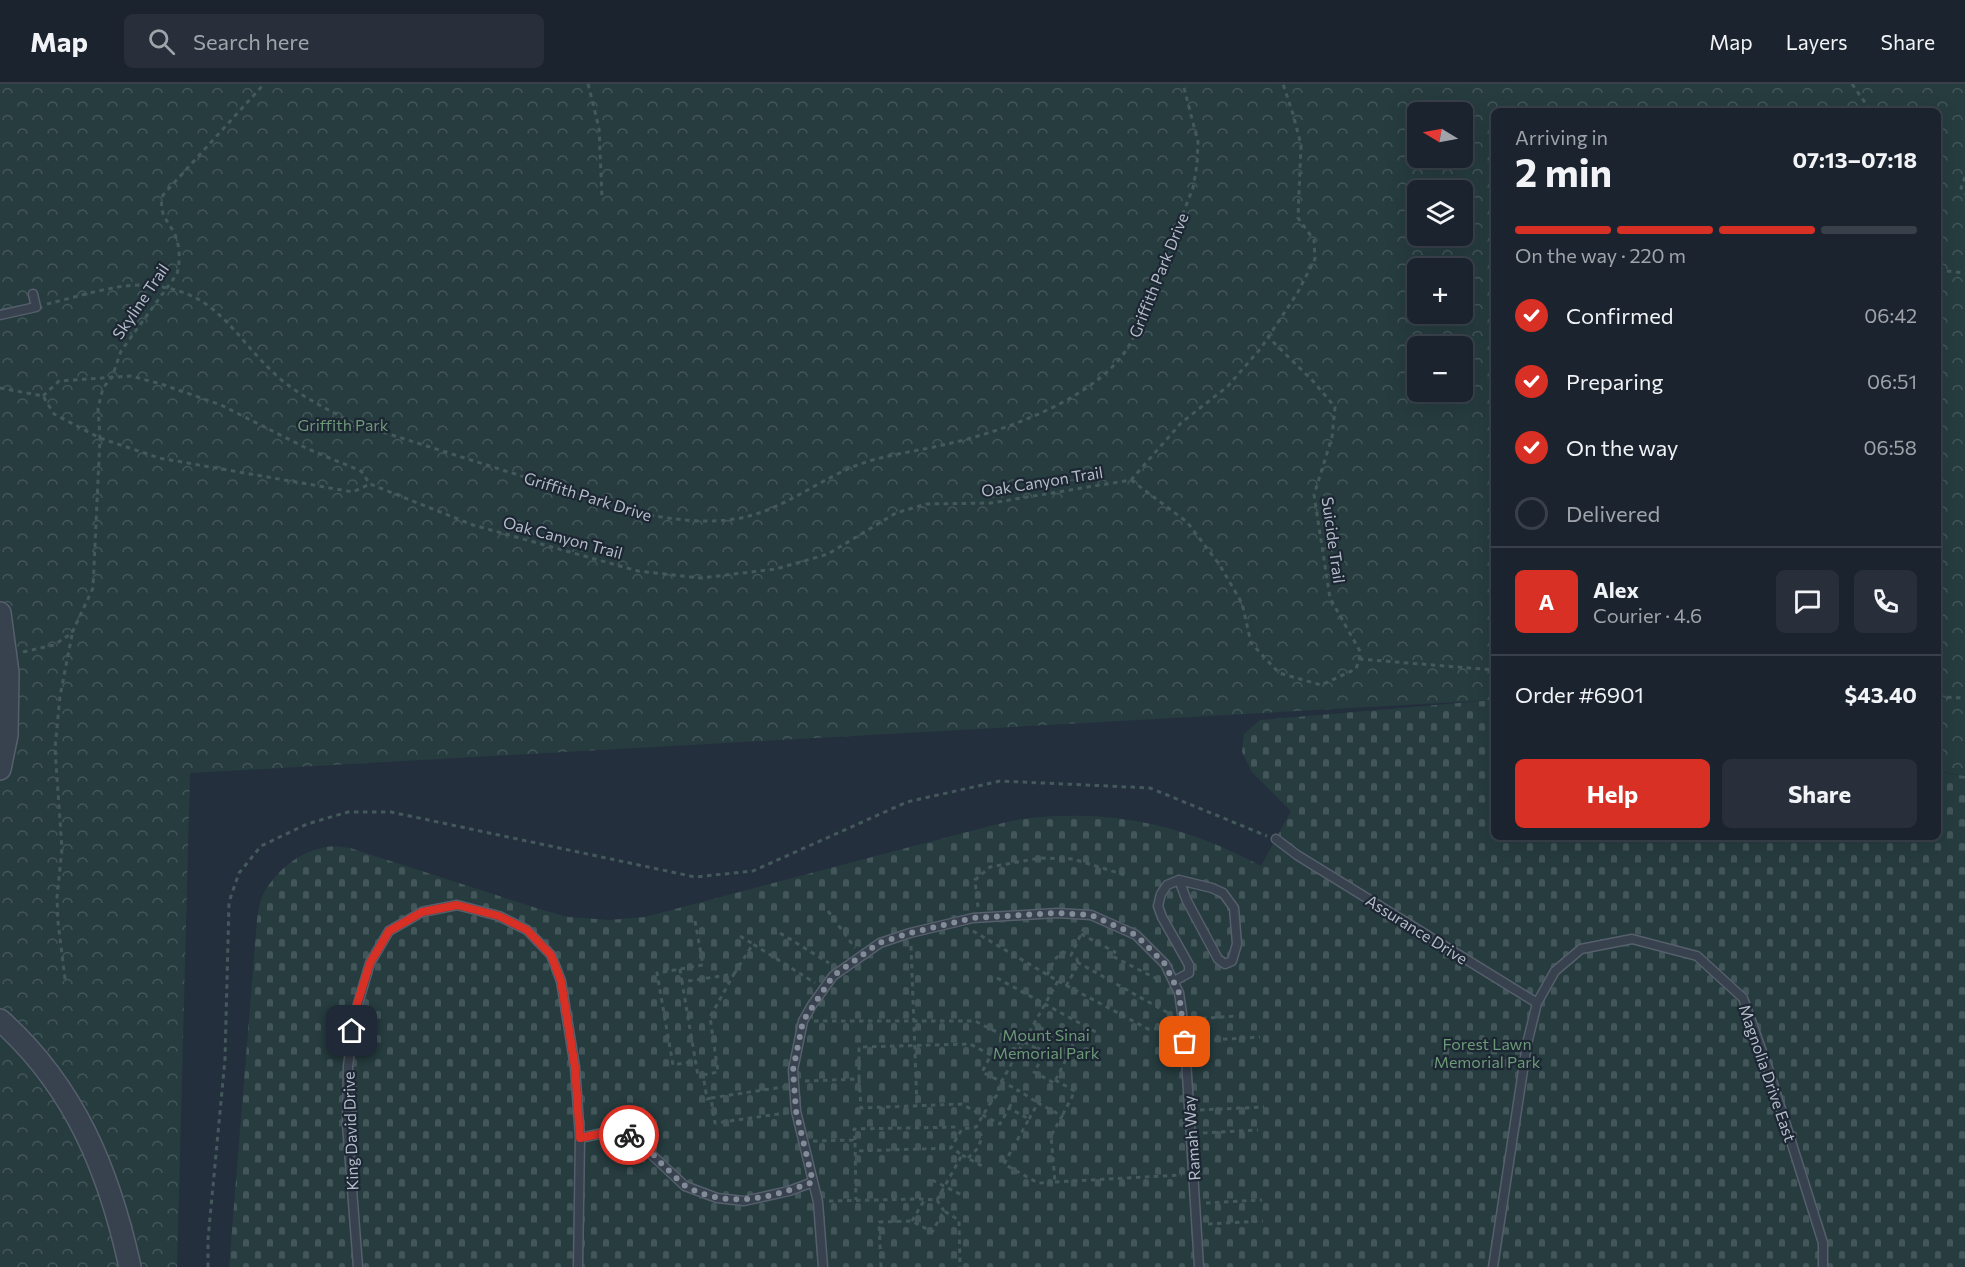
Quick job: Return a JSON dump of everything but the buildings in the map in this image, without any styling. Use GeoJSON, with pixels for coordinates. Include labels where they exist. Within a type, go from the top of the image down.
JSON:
{"type":"FeatureCollection","features":[{"type":"Feature","properties":{"kind":"street"},"geometry":{"type":"LineString","coordinates":[[0,613],[8,673],[7,735],[0,769]]}},
{"type":"Feature","properties":{"kind":"street"},"geometry":{"type":"LineString","coordinates":[[0,1020],[18,1036],[38,1060],[77,1116],[97,1154],[113,1198],[130,1267]]}},
{"type":"Feature","properties":{"kind":"lane"},"geometry":{"type":"LineString","coordinates":[[0,315],[36,307],[33,294]]}},
{"type":"Feature","properties":{"kind":"lane","name":"Assurance Drive"},"geometry":{"type":"LineString","coordinates":[[1276,839],[1297,855],[1537,1003]]}},
{"type":"Feature","properties":{"kind":"lane"},"geometry":{"type":"LineString","coordinates":[[1174,981],[1190,973],[1189,965],[1158,906],[1161,894],[1167,885],[1179,880],[1223,893],[1234,908],[1237,944],[1232,962],[1225,964],[1218,959],[1187,901],[1179,880]]}},
{"type":"Feature","properties":{"kind":"lane","name":"King David Drive"},"geometry":{"type":"LineString","coordinates":[[358,1267],[348,1124],[348,1066],[354,1014],[370,963],[389,931],[422,912],[457,905],[499,916],[527,930],[551,955],[561,981],[575,1067],[580,1138]]}},
{"type":"Feature","properties":{"kind":"lane","name":"Ramah Way"},"geometry":{"type":"LineString","coordinates":[[803,1021],[833,976],[879,943],[910,933],[978,917],[1056,913],[1091,915],[1136,935],[1165,964],[1179,993],[1185,1042],[1199,1267]]}},
{"type":"Feature","properties":{"kind":"lane","name":"Magnolia Drive East"},"geometry":{"type":"LineString","coordinates":[[1493,1267],[1527,1044],[1537,1003],[1555,971],[1581,949],[1632,939],[1697,956],[1743,998],[1769,1071],[1823,1243],[1823,1267]]}},
{"type":"Feature","properties":{"kind":"lane"},"geometry":{"type":"LineString","coordinates":[[803,1021],[793,1070],[796,1111],[818,1202],[823,1267]]}},
{"type":"Feature","properties":{"kind":"lane"},"geometry":{"type":"LineString","coordinates":[[578,1267],[580,1138],[608,1132],[638,1138],[685,1186],[717,1198],[744,1201],[789,1191],[813,1182]]}},
{"type":"Feature","properties":{"kind":"path","name":"Skyline Trail"},"geometry":{"type":"LineString","coordinates":[[65,979],[58,922],[57,897],[62,849],[55,749],[60,696],[72,633],[93,588],[100,438],[98,408],[103,388],[112,377],[120,351],[177,274],[180,258],[176,238],[162,215],[160,205],[163,195],[264,84]]}},
{"type":"Feature","properties":{"kind":"path"},"geometry":{"type":"LineString","coordinates":[[588,84],[599,128],[602,198]]}},
{"type":"Feature","properties":{"kind":"path","name":"Griffith Park Drive"},"geometry":{"type":"LineString","coordinates":[[36,307],[122,287],[144,285],[168,288],[188,294],[203,301],[219,313],[279,378],[313,401],[351,422],[635,512],[678,520],[736,519],[774,509],[827,479],[886,456],[942,446],[1032,417],[1086,388],[1104,375],[1132,343],[1193,188],[1198,142],[1183,84]]}},
{"type":"Feature","properties":{"kind":"path"},"geometry":{"type":"LineString","coordinates":[[1283,84],[1301,145],[1298,218],[1314,240],[1315,259],[1298,292],[1268,338],[1228,386],[1181,423],[1131,480],[1186,522],[1219,564],[1242,603],[1251,643],[1279,673],[1321,686],[1356,669],[1359,659],[1491,670]]}},
{"type":"Feature","properties":{"kind":"path"},"geometry":{"type":"LineString","coordinates":[[1852,84],[1869,108]]}},
{"type":"Feature","properties":{"kind":"path"},"geometry":{"type":"LineString","coordinates":[[1965,177],[1961,188],[1965,194]]}},
{"type":"Feature","properties":{"kind":"path"},"geometry":{"type":"LineString","coordinates":[[1941,270],[1965,273]]}},
{"type":"Feature","properties":{"kind":"path","name":"Suicide Trail"},"geometry":{"type":"LineString","coordinates":[[1268,338],[1314,381],[1335,407],[1332,437],[1314,495],[1330,598],[1361,653],[1359,659]]}},
{"type":"Feature","properties":{"kind":"path","name":"Oak Canyon Trail"},"geometry":{"type":"LineString","coordinates":[[43,396],[59,381],[131,376],[161,384],[221,405],[308,449],[361,471],[370,484],[473,525],[638,570],[701,578],[777,569],[828,554],[896,513],[926,504],[991,503],[1131,480]]}},
{"type":"Feature","properties":{"kind":"path"},"geometry":{"type":"LineString","coordinates":[[0,388],[43,396],[54,414],[100,438],[159,458],[353,492],[370,484]]}},
{"type":"Feature","properties":{"kind":"path"},"geometry":{"type":"LineString","coordinates":[[6,654],[54,645],[72,633]]}},
{"type":"Feature","properties":{"kind":"path"},"geometry":{"type":"LineString","coordinates":[[1941,697],[1965,698]]}},
{"type":"Feature","properties":{"kind":"path"},"geometry":{"type":"LineString","coordinates":[[208,1267],[208,1239],[225,1059],[229,902],[239,873],[261,846],[307,824],[348,812],[391,812],[695,877],[753,871],[907,802],[1000,781],[1150,788],[1276,839]]}},
{"type":"Feature","properties":{"kind":"path"},"geometry":{"type":"LineString","coordinates":[[978,917],[975,880],[990,867],[1040,858],[1073,859],[1125,875]]}},
{"type":"Feature","properties":{"kind":"path"},"geometry":{"type":"LineString","coordinates":[[828,911],[861,956]]}},
{"type":"Feature","properties":{"kind":"path"},"geometry":{"type":"LineString","coordinates":[[1071,955],[1091,915]]}},
{"type":"Feature","properties":{"kind":"path"},"geometry":{"type":"LineString","coordinates":[[695,921],[703,965],[657,974],[673,1065],[696,1061]]}},
{"type":"Feature","properties":{"kind":"path"},"geometry":{"type":"LineString","coordinates":[[957,921],[1066,986],[1148,1029],[1237,1016]]}},
{"type":"Feature","properties":{"kind":"path"},"geometry":{"type":"LineString","coordinates":[[780,933],[841,970]]}},
{"type":"Feature","properties":{"kind":"path"},"geometry":{"type":"LineString","coordinates":[[910,933],[917,1106]]}},
{"type":"Feature","properties":{"kind":"path"},"geometry":{"type":"LineString","coordinates":[[1082,934],[1115,952],[1112,956],[1162,982],[1174,981]]}},
{"type":"Feature","properties":{"kind":"path"},"geometry":{"type":"LineString","coordinates":[[740,936],[824,988]]}},
{"type":"Feature","properties":{"kind":"path"},"geometry":{"type":"LineString","coordinates":[[680,969],[698,1076],[718,1072],[710,1017],[753,944]]}},
{"type":"Feature","properties":{"kind":"path"},"geometry":{"type":"LineString","coordinates":[[1047,975],[1055,959],[1063,952],[1183,1023]]}},
{"type":"Feature","properties":{"kind":"path"},"geometry":{"type":"LineString","coordinates":[[1066,986],[1078,965],[1077,962]]}},
{"type":"Feature","properties":{"kind":"path"},"geometry":{"type":"LineString","coordinates":[[682,982],[734,974]]}},
{"type":"Feature","properties":{"kind":"path"},"geometry":{"type":"LineString","coordinates":[[997,978],[1096,1032]]}},
{"type":"Feature","properties":{"kind":"path"},"geometry":{"type":"LineString","coordinates":[[976,1127],[997,1095],[1058,981]]}},
{"type":"Feature","properties":{"kind":"path"},"geometry":{"type":"LineString","coordinates":[[803,1021],[975,1021],[1045,1053],[1034,1072],[1054,1083],[1073,1046],[1034,1024]]}},
{"type":"Feature","properties":{"kind":"path"},"geometry":{"type":"LineString","coordinates":[[1185,1042],[1260,1037]]}},
{"type":"Feature","properties":{"kind":"path"},"geometry":{"type":"LineString","coordinates":[[1018,1090],[1000,1124],[961,1104],[861,1107],[859,1047],[970,1044],[991,1055],[982,1072],[1018,1090],[1062,1116]]}},
{"type":"Feature","properties":{"kind":"path"},"geometry":{"type":"LineString","coordinates":[[703,1075],[707,1099],[795,1083],[859,1079]]}},
{"type":"Feature","properties":{"kind":"path"},"geometry":{"type":"LineString","coordinates":[[1055,1182],[1051,1136],[1075,1091],[1056,1080]]}},
{"type":"Feature","properties":{"kind":"path"},"geometry":{"type":"LineString","coordinates":[[711,1098],[715,1124],[796,1111]]}},
{"type":"Feature","properties":{"kind":"path"},"geometry":{"type":"LineString","coordinates":[[1038,1103],[1004,1164],[1038,1184],[1193,1174]]}},
{"type":"Feature","properties":{"kind":"path"},"geometry":{"type":"LineString","coordinates":[[1189,1111],[1264,1107]]}},
{"type":"Feature","properties":{"kind":"path"},"geometry":{"type":"LineString","coordinates":[[1009,1108],[1029,1119]]}},
{"type":"Feature","properties":{"kind":"path"},"geometry":{"type":"LineString","coordinates":[[856,1201],[854,1129],[957,1127]]}},
{"type":"Feature","properties":{"kind":"path"},"geometry":{"type":"LineString","coordinates":[[951,1148],[962,1129],[976,1127]]}},
{"type":"Feature","properties":{"kind":"path"},"geometry":{"type":"LineString","coordinates":[[968,1158],[978,1148],[982,1137],[976,1127]]}},
{"type":"Feature","properties":{"kind":"path"},"geometry":{"type":"LineString","coordinates":[[1191,1134],[1258,1130]]}},
{"type":"Feature","properties":{"kind":"path"},"geometry":{"type":"LineString","coordinates":[[803,1142],[855,1140]]}},
{"type":"Feature","properties":{"kind":"path"},"geometry":{"type":"LineString","coordinates":[[855,1151],[951,1148],[982,1166]]}},
{"type":"Feature","properties":{"kind":"path"},"geometry":{"type":"LineString","coordinates":[[937,1200],[962,1155]]}},
{"type":"Feature","properties":{"kind":"path"},"geometry":{"type":"LineString","coordinates":[[932,1180],[966,1197]]}},
{"type":"Feature","properties":{"kind":"path"},"geometry":{"type":"LineString","coordinates":[[912,1221],[925,1199]]}},
{"type":"Feature","properties":{"kind":"path"},"geometry":{"type":"LineString","coordinates":[[818,1202],[937,1200]]}},
{"type":"Feature","properties":{"kind":"path"},"geometry":{"type":"LineString","coordinates":[[937,1200],[944,1211],[959,1220],[960,1267]]}},
{"type":"Feature","properties":{"kind":"path"},"geometry":{"type":"LineString","coordinates":[[1195,1203],[1262,1200]]}},
{"type":"Feature","properties":{"kind":"path"},"geometry":{"type":"LineString","coordinates":[[881,1267],[879,1222],[912,1221],[933,1232],[944,1211]]}},
{"type":"Feature","properties":{"kind":"path"},"geometry":{"type":"LineString","coordinates":[[1196,1225],[1263,1221]]}},
{"type":"Feature","properties":{"kind":"green space","name":"Griffith Park"},"geometry":{"type":"Polygon","coordinates":[[[0,84],[1965,84],[1965,776],[1941,772],[1941,108],[1491,108],[1491,700],[190,773],[177,1267],[0,1267],[0,84]]]}},
{"type":"Feature","properties":{"kind":"green space"},"geometry":{"type":"Polygon","coordinates":[[[1491,700],[1491,840],[1941,840],[1941,772],[1965,776],[1965,1267],[229,1267],[257,920],[262,897],[267,888],[280,871],[297,858],[327,847],[350,848],[568,917],[609,920],[645,917],[986,827],[1031,818],[1092,816],[1150,824],[1206,840],[1261,866],[1291,811],[1252,772],[1242,752],[1244,734],[1260,720],[1491,700]]]}},
{"type":"Feature","properties":{"kind":"way so far"},"geometry":{"type":"LineString","coordinates":[[629,1135],[638,1138],[685,1186],[717,1198],[744,1201],[789,1191],[813,1182],[796,1111],[793,1070],[803,1021],[833,976],[879,943],[973,918],[1056,913],[1091,915],[1136,935],[1165,964],[1179,993],[1185,1042]]}},
{"type":"Feature","properties":{"kind":"route"},"geometry":{"type":"LineString","coordinates":[[352,1031],[354,1014],[370,963],[389,931],[422,912],[457,905],[499,916],[527,930],[551,955],[561,981],[575,1067],[580,1138],[608,1132],[629,1135]]}},
{"type":"Feature","properties":{"kind":"park label","name":"Mount Sinai Memorial Park"},"geometry":{"type":"Point","coordinates":[1046,1043]}},
{"type":"Feature","properties":{"kind":"park label","name":"Forest Lawn Memorial Park"},"geometry":{"type":"Point","coordinates":[1487,1052]}}]}
